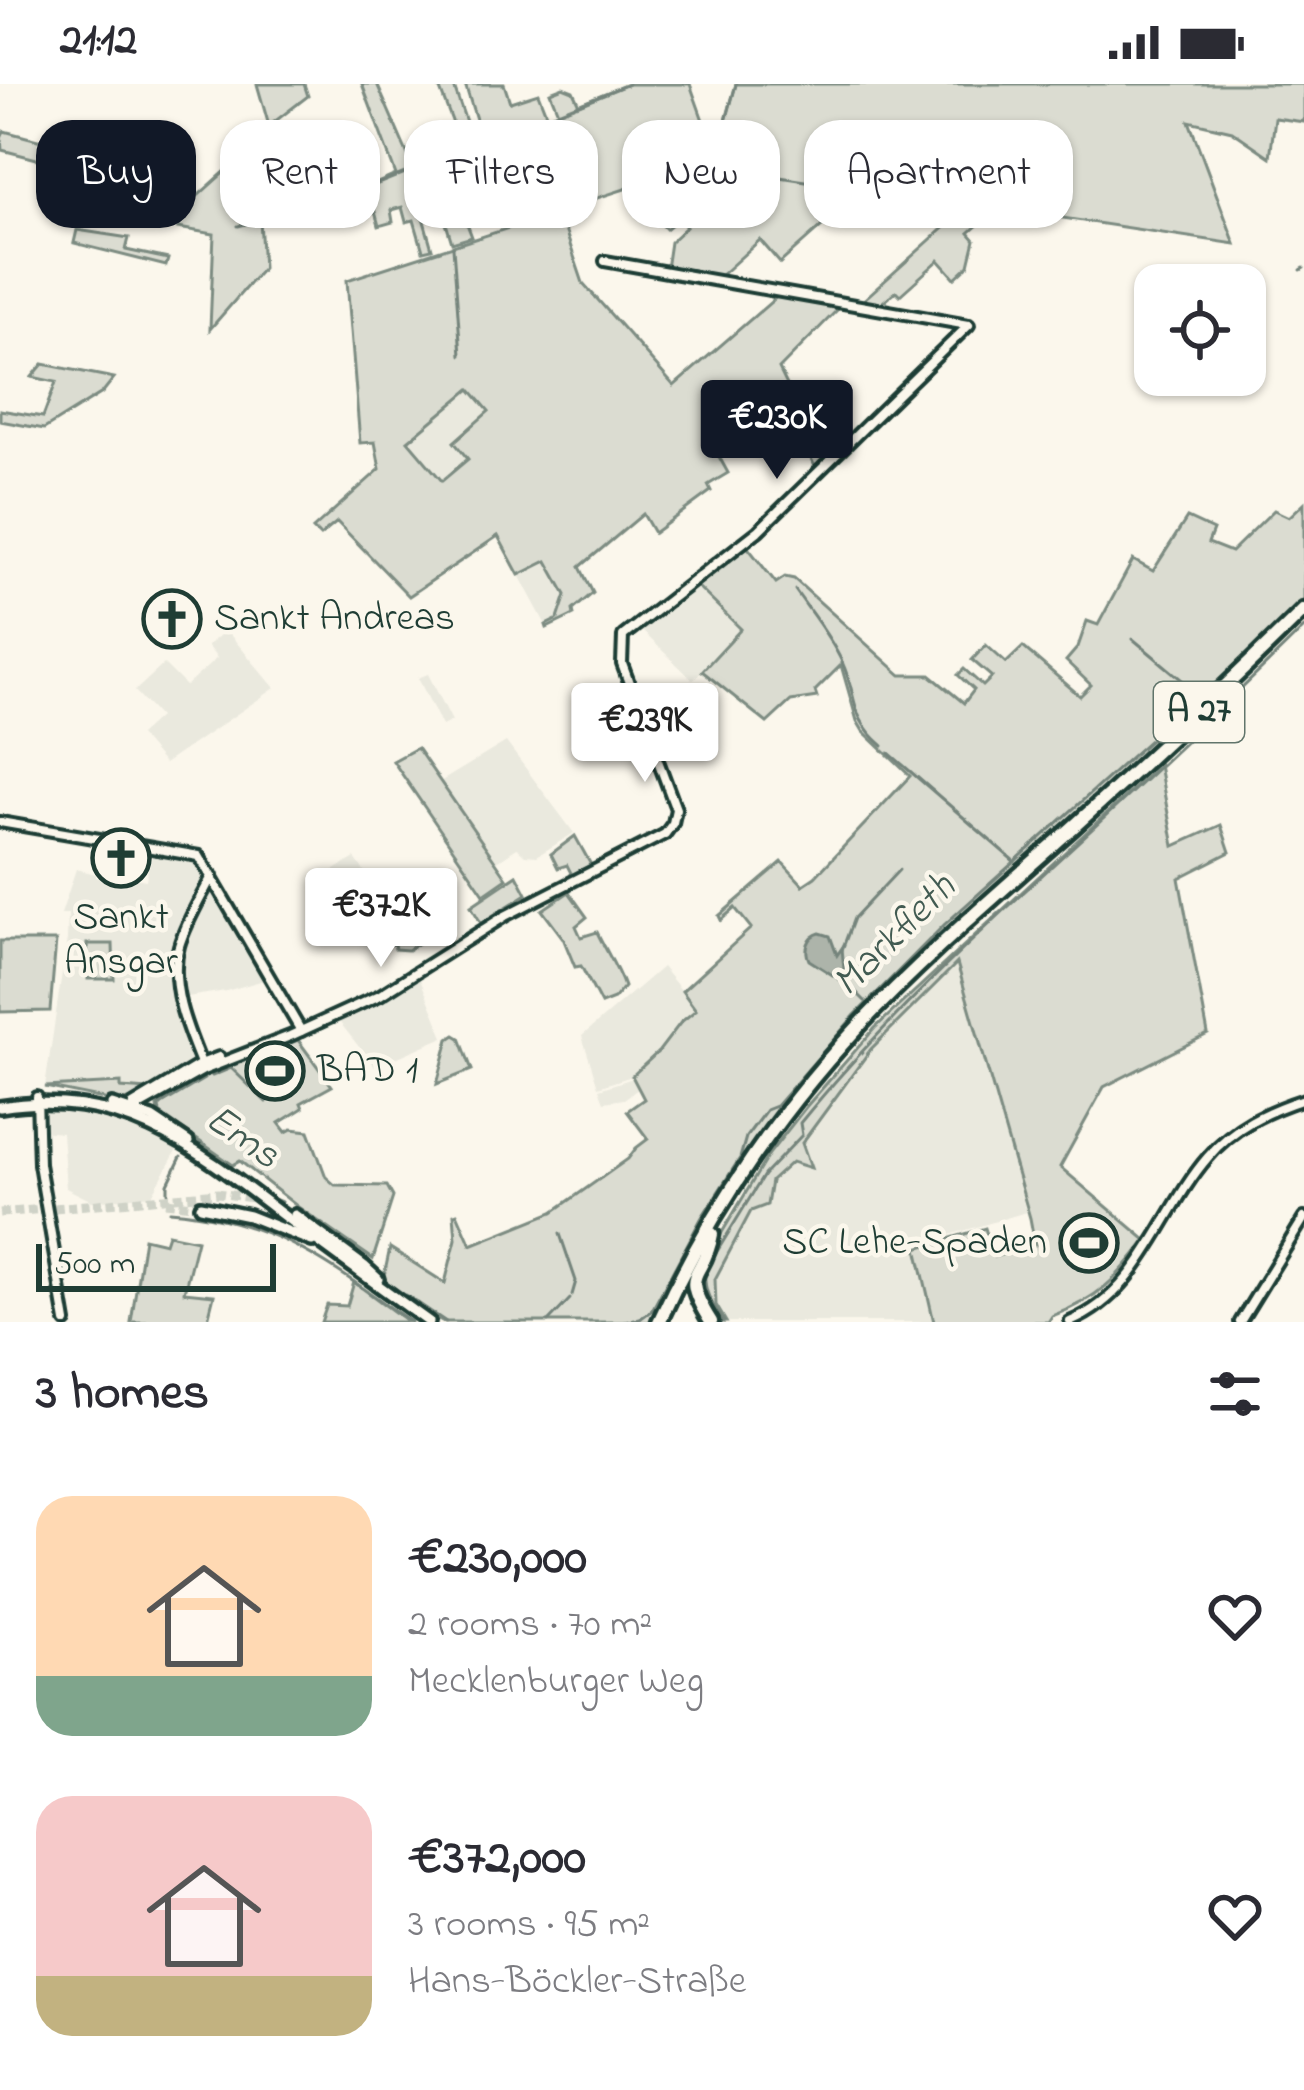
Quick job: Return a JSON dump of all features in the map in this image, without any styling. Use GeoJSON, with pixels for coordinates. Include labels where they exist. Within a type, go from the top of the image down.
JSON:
{"type":"FeatureCollection","features":[{"type":"Feature","properties":{"kind":"highway","name":"A 27"},"geometry":{"type":"LineString","coordinates":[[663,1322],[692,1257],[740,1176],[787,1112],[875,1009],[1304,610]]}},
{"type":"Feature","properties":{"kind":"highway","name":"A 27"},"geometry":{"type":"LineString","coordinates":[[663,1322],[712,1234],[789,1120],[883,1012],[1304,621]]}},
{"type":"Feature","properties":{"kind":"highway"},"geometry":{"type":"LineString","coordinates":[[711,1322],[699,1303],[694,1282],[712,1234]]}},
{"type":"Feature","properties":{"kind":"main road"},"geometry":{"type":"LineString","coordinates":[[0,1104],[37,1099],[133,1111],[180,1134],[209,1160]]}},
{"type":"Feature","properties":{"kind":"main road"},"geometry":{"type":"LineString","coordinates":[[133,1111],[209,1160],[429,1322]]}},
{"type":"Feature","properties":{"kind":"main road"},"geometry":{"type":"LineString","coordinates":[[201,1206],[259,1219],[333,1252]]}},
{"type":"Feature","properties":{"kind":"main road"},"geometry":{"type":"LineString","coordinates":[[295,1215],[364,1265],[399,1300]]}},
{"type":"Feature","properties":{"kind":"street"},"geometry":{"type":"LineString","coordinates":[[133,1111],[202,1067],[380,995],[505,916],[670,829],[674,802],[622,664],[623,636],[758,531],[969,325],[605,261]]}},
{"type":"Feature","properties":{"kind":"street"},"geometry":{"type":"LineString","coordinates":[[621,650],[633,627]]}},
{"type":"Feature","properties":{"kind":"street"},"geometry":{"type":"LineString","coordinates":[[0,822],[201,859],[300,1028]]}},
{"type":"Feature","properties":{"kind":"street"},"geometry":{"type":"LineString","coordinates":[[202,1067],[177,992],[176,971],[179,946],[213,878]]}},
{"type":"Feature","properties":{"kind":"street"},"geometry":{"type":"LineString","coordinates":[[133,1111],[202,1067]]}},
{"type":"Feature","properties":{"kind":"street"},"geometry":{"type":"LineString","coordinates":[[37,1099],[39,1164],[66,1322]]}},
{"type":"Feature","properties":{"kind":"street"},"geometry":{"type":"LineString","coordinates":[[1070,1322],[1096,1308],[1132,1274],[1192,1177],[1224,1140],[1255,1118],[1304,1099]]}},
{"type":"Feature","properties":{"kind":"street"},"geometry":{"type":"LineString","coordinates":[[149,1102],[152,1118]]}},
{"type":"Feature","properties":{"kind":"street"},"geometry":{"type":"LineString","coordinates":[[1240,1322],[1304,1218]]}},
{"type":"Feature","properties":{"kind":"shaded area"},"geometry":{"type":"Polygon","coordinates":[[[257,84],[304,84],[308,96],[277,120],[267,120],[257,84]]]}},
{"type":"Feature","properties":{"kind":"shaded area"},"geometry":{"type":"Polygon","coordinates":[[[362,84],[377,84],[404,146],[404,214],[402,207],[391,210],[393,222],[380,226],[380,182],[396,175],[380,120],[375,120],[362,84]]]}},
{"type":"Feature","properties":{"kind":"shaded area"},"geometry":{"type":"Polygon","coordinates":[[[438,84],[453,84],[465,120],[452,120],[438,84]]]}},
{"type":"Feature","properties":{"kind":"shaded area"},"geometry":{"type":"Polygon","coordinates":[[[465,84],[504,84],[510,102],[538,93],[547,116],[558,112],[550,92],[563,87],[573,91],[579,104],[628,84],[690,84],[703,120],[622,120],[622,190],[598,198],[598,120],[476,120],[465,84]]]}},
{"type":"Feature","properties":{"kind":"shaded area"},"geometry":{"type":"Polygon","coordinates":[[[736,84],[1304,84],[1304,122],[1275,118],[1270,157],[1232,131],[1189,121],[1235,244],[1073,219],[1073,120],[804,120],[804,228],[820,228],[780,263],[760,240],[719,277],[666,269],[670,242],[685,228],[780,228],[780,120],[726,120],[736,84]]]}},
{"type":"Feature","properties":{"kind":"shaded area"},"geometry":{"type":"Polygon","coordinates":[[[4,131],[36,139],[36,159],[2,150],[4,131]]]}},
{"type":"Feature","properties":{"kind":"shaded area"},"geometry":{"type":"Polygon","coordinates":[[[220,176],[220,228],[260,228],[263,268],[210,329],[214,234],[178,228],[196,228],[196,198],[220,176]]]}},
{"type":"Feature","properties":{"kind":"shaded area"},"geometry":{"type":"Polygon","coordinates":[[[416,228],[426,228],[432,249],[423,251],[416,228]]]}},
{"type":"Feature","properties":{"kind":"shaded area"},"geometry":{"type":"Polygon","coordinates":[[[447,228],[469,228],[472,237],[452,243],[447,228]]]}},
{"type":"Feature","properties":{"kind":"shaded area"},"geometry":{"type":"Polygon","coordinates":[[[509,228],[564,228],[583,283],[674,386],[780,294],[842,305],[779,369],[825,462],[817,470],[780,401],[717,453],[728,473],[708,485],[711,491],[654,533],[643,514],[580,567],[593,593],[573,610],[574,615],[547,628],[558,619],[566,595],[547,561],[519,575],[498,536],[409,596],[337,522],[320,536],[313,529],[380,469],[375,442],[360,443],[347,280],[509,228]],[[470,389],[408,441],[442,481],[468,459],[454,442],[489,411],[470,389]]]}},
{"type":"Feature","properties":{"kind":"shaded area"},"geometry":{"type":"Polygon","coordinates":[[[943,228],[975,228],[969,233],[975,240],[969,265],[955,278],[939,260],[900,295],[896,291],[878,306],[859,304],[943,228]]]}},
{"type":"Feature","properties":{"kind":"shaded area"},"geometry":{"type":"Polygon","coordinates":[[[77,230],[129,238],[126,250],[168,259],[166,266],[74,243],[77,230]]]}},
{"type":"Feature","properties":{"kind":"shaded area"},"geometry":{"type":"Polygon","coordinates":[[[43,364],[114,378],[102,393],[44,429],[0,421],[0,410],[43,417],[56,382],[32,377],[43,364]]]}},
{"type":"Feature","properties":{"kind":"shaded area"},"geometry":{"type":"Polygon","coordinates":[[[470,388],[489,411],[454,441],[468,459],[442,481],[407,441],[470,388]]]}},
{"type":"Feature","properties":{"kind":"shaded area"},"geometry":{"type":"Polygon","coordinates":[[[1304,503],[1304,603],[1206,700],[937,944],[763,1134],[653,1322],[442,1322],[383,1281],[390,1248],[445,1283],[456,1239],[454,1214],[471,1245],[553,1212],[628,1159],[648,1139],[627,1111],[644,1099],[632,1076],[696,1010],[682,991],[751,928],[735,908],[721,920],[719,916],[782,862],[803,885],[815,877],[910,776],[863,731],[841,665],[815,691],[817,697],[791,701],[767,723],[702,671],[741,629],[695,584],[746,545],[776,583],[785,577],[794,579],[901,675],[930,675],[964,703],[974,690],[958,675],[964,669],[983,686],[992,677],[972,660],[986,645],[1006,663],[1023,647],[1080,696],[1091,685],[1066,661],[1078,647],[1087,621],[1098,625],[1133,560],[1153,571],[1187,518],[1213,530],[1208,543],[1231,552],[1274,510],[1289,517],[1304,503]]]}},
{"type":"Feature","properties":{"kind":"shaded area"},"geometry":{"type":"Polygon","coordinates":[[[547,560],[566,595],[558,619],[546,625],[519,575],[547,560]]]}},
{"type":"Feature","properties":{"kind":"shaded area"},"geometry":{"type":"Polygon","coordinates":[[[695,584],[742,629],[693,680],[638,627],[695,584]]]}},
{"type":"Feature","properties":{"kind":"shaded area"},"geometry":{"type":"Polygon","coordinates":[[[226,630],[275,688],[164,764],[139,735],[159,717],[135,691],[164,664],[186,686],[217,658],[207,646],[226,630]]]}},
{"type":"Feature","properties":{"kind":"shaded area"},"geometry":{"type":"Polygon","coordinates":[[[428,674],[452,721],[442,726],[418,678],[428,674]]]}},
{"type":"Feature","properties":{"kind":"shaded area"},"geometry":{"type":"Polygon","coordinates":[[[506,742],[574,833],[537,856],[517,848],[496,862],[440,782],[506,742]]]}},
{"type":"Feature","properties":{"kind":"shaded area"},"geometry":{"type":"Polygon","coordinates":[[[417,748],[507,878],[484,894],[393,761],[417,748]]]}},
{"type":"Feature","properties":{"kind":"shaded area"},"geometry":{"type":"Polygon","coordinates":[[[1159,765],[1174,846],[1221,825],[1230,852],[1179,878],[1208,1034],[1104,1087],[1060,1167],[1146,1240],[1136,1254],[1105,1286],[1048,1322],[934,1322],[917,1248],[985,1228],[994,1257],[1035,1245],[957,963],[871,1049],[802,1143],[811,1168],[792,1162],[771,1181],[767,1205],[751,1211],[715,1279],[716,1305],[726,1322],[714,1322],[698,1293],[702,1266],[769,1154],[805,1108],[875,1028],[1159,765]]]}},
{"type":"Feature","properties":{"kind":"shaded area"},"geometry":{"type":"Polygon","coordinates":[[[575,836],[591,865],[572,875],[567,865],[558,868],[551,854],[575,836]]]}},
{"type":"Feature","properties":{"kind":"shaded area"},"geometry":{"type":"Polygon","coordinates":[[[151,850],[194,857],[204,871],[171,970],[182,1031],[194,1064],[148,1090],[120,1088],[120,1083],[45,1087],[67,939],[68,914],[61,914],[76,869],[125,882],[128,877],[146,880],[151,850]]]}},
{"type":"Feature","properties":{"kind":"shaded area"},"geometry":{"type":"Polygon","coordinates":[[[355,858],[371,881],[363,887],[337,888],[328,874],[355,858]]]}},
{"type":"Feature","properties":{"kind":"shaded area"},"geometry":{"type":"Polygon","coordinates":[[[517,875],[527,894],[481,923],[471,906],[517,875]]]}},
{"type":"Feature","properties":{"kind":"shaded area"},"geometry":{"type":"Polygon","coordinates":[[[425,890],[449,924],[408,950],[395,949],[394,944],[387,944],[387,912],[425,890]]]}},
{"type":"Feature","properties":{"kind":"shaded area"},"geometry":{"type":"Polygon","coordinates":[[[569,892],[587,917],[576,926],[581,937],[597,932],[624,987],[614,999],[601,1004],[542,910],[569,892]]]}},
{"type":"Feature","properties":{"kind":"shaded area"},"geometry":{"type":"Polygon","coordinates":[[[215,894],[264,980],[187,997],[181,980],[184,950],[192,927],[215,894]]]}},
{"type":"Feature","properties":{"kind":"shaded area"},"geometry":{"type":"Polygon","coordinates":[[[820,933],[830,936],[837,955],[842,948],[850,986],[809,960],[808,944],[820,933]]]}},
{"type":"Feature","properties":{"kind":"shaded area"},"geometry":{"type":"Polygon","coordinates":[[[0,941],[56,941],[50,1011],[0,1012],[0,941]]]}},
{"type":"Feature","properties":{"kind":"shaded area"},"geometry":{"type":"Polygon","coordinates":[[[87,944],[113,944],[114,979],[88,979],[87,944]]]}},
{"type":"Feature","properties":{"kind":"shaded area"},"geometry":{"type":"Polygon","coordinates":[[[958,962],[1026,1212],[917,1245],[934,1322],[726,1322],[716,1305],[715,1279],[751,1211],[767,1205],[771,1181],[792,1162],[809,1167],[802,1144],[845,1082],[871,1049],[958,962]]]}},
{"type":"Feature","properties":{"kind":"shaded area"},"geometry":{"type":"Polygon","coordinates":[[[662,967],[697,1009],[632,1076],[598,1087],[582,1036],[662,967]]]}},
{"type":"Feature","properties":{"kind":"shaded area"},"geometry":{"type":"Polygon","coordinates":[[[419,977],[444,1037],[375,1067],[337,1019],[419,977]]]}},
{"type":"Feature","properties":{"kind":"shaded area"},"geometry":{"type":"Polygon","coordinates":[[[455,1035],[472,1070],[437,1084],[449,1039],[455,1035]]]}},
{"type":"Feature","properties":{"kind":"shaded area"},"geometry":{"type":"Polygon","coordinates":[[[298,1040],[332,1086],[301,1103],[303,1108],[279,1123],[286,1132],[309,1131],[326,1177],[335,1185],[387,1186],[393,1197],[373,1259],[240,1161],[233,1165],[158,1112],[157,1107],[216,1069],[298,1040]]]}},
{"type":"Feature","properties":{"kind":"shaded area"},"geometry":{"type":"Polygon","coordinates":[[[633,1078],[638,1089],[624,1099],[604,1102],[599,1089],[633,1078]]]}},
{"type":"Feature","properties":{"kind":"shaded area"},"geometry":{"type":"Polygon","coordinates":[[[121,1083],[121,1088],[148,1090],[119,1102],[45,1087],[121,1083]]]}},
{"type":"Feature","properties":{"kind":"shaded area"},"geometry":{"type":"Polygon","coordinates":[[[46,1108],[95,1114],[177,1150],[152,1195],[92,1201],[66,1188],[62,1133],[41,1131],[46,1108]]]}},
{"type":"Feature","properties":{"kind":"shaded area"},"geometry":{"type":"Polygon","coordinates":[[[168,1234],[197,1240],[184,1292],[214,1295],[208,1319],[217,1322],[131,1322],[144,1238],[165,1243],[168,1234]]]}},
{"type":"Feature","properties":{"kind":"shaded area"},"geometry":{"type":"Polygon","coordinates":[[[354,1282],[408,1322],[321,1322],[327,1305],[347,1306],[354,1282]]]}},
{"type":"Feature","properties":{"kind":"waterway"},"geometry":{"type":"LineString","coordinates":[[380,183],[628,84]]}},
{"type":"Feature","properties":{"kind":"waterway"},"geometry":{"type":"LineString","coordinates":[[726,120],[736,84]]}},
{"type":"Feature","properties":{"kind":"waterway"},"geometry":{"type":"LineString","coordinates":[[780,177],[804,181]]}},
{"type":"Feature","properties":{"kind":"waterway"},"geometry":{"type":"LineString","coordinates":[[453,247],[461,355]]}},
{"type":"Feature","properties":{"kind":"waterway"},"geometry":{"type":"LineString","coordinates":[[795,590],[837,652],[864,725],[883,746]]}},
{"type":"Feature","properties":{"kind":"waterway"},"geometry":{"type":"LineString","coordinates":[[724,1322],[707,1292],[705,1271],[764,1175],[802,1135],[800,1123],[933,978],[1304,628]]}},
{"type":"Feature","properties":{"kind":"waterway","name":"Markfleth"},"geometry":{"type":"LineString","coordinates":[[625,1322],[652,1310],[740,1158],[746,1137],[766,1110],[776,1106],[855,1015],[945,924],[1200,695],[1133,639]]}},
{"type":"Feature","properties":{"kind":"waterway"},"geometry":{"type":"LineString","coordinates":[[889,753],[1015,862]]}},
{"type":"Feature","properties":{"kind":"waterway"},"geometry":{"type":"LineString","coordinates":[[842,950],[854,918],[899,870]]}},
{"type":"Feature","properties":{"kind":"waterway"},"geometry":{"type":"LineString","coordinates":[[851,987],[865,1001]]}},
{"type":"Feature","properties":{"kind":"waterway","name":"Ems"},"geometry":{"type":"LineString","coordinates":[[212,1076],[231,1068],[266,1102]]}},
{"type":"Feature","properties":{"kind":"waterway","name":"Ems"},"geometry":{"type":"LineString","coordinates":[[204,1079],[162,1104],[161,1118],[281,1202]]}},
{"type":"Feature","properties":{"kind":"waterway"},"geometry":{"type":"LineString","coordinates":[[168,1192],[181,1157]]}},
{"type":"Feature","properties":{"kind":"waterway"},"geometry":{"type":"LineString","coordinates":[[170,1211],[241,1224],[271,1235],[326,1264],[411,1322]]}},
{"type":"Feature","properties":{"kind":"waterway"},"geometry":{"type":"LineString","coordinates":[[560,1234],[576,1281],[572,1295]]}},
{"type":"Feature","properties":{"kind":"waterway","name":"Ems"},"geometry":{"type":"LineString","coordinates":[[406,1295],[446,1322]]}},
{"type":"Feature","properties":{"kind":"waterway"},"geometry":{"type":"LineString","coordinates":[[548,1322],[570,1299]]}},
{"type":"Feature","properties":{"kind":"tunnel"},"geometry":{"type":"LineString","coordinates":[[0,1213],[218,1193],[259,1199],[295,1215]]}},
{"type":"Feature","properties":{"kind":"tunnel"},"geometry":{"type":"LineString","coordinates":[[166,1202],[201,1206]]}},
{"type":"Feature","properties":{"kind":"place","name":"Sankt Andreas"},"geometry":{"type":"Point","coordinates":[172,619]}},
{"type":"Feature","properties":{"kind":"place","name":"Sankt Ansgar"},"geometry":{"type":"Point","coordinates":[121,858]}},
{"type":"Feature","properties":{"kind":"place","name":"BAD 1"},"geometry":{"type":"Point","coordinates":[275,1071]}},
{"type":"Feature","properties":{"kind":"place","name":"SC Lehe-Spaden"},"geometry":{"type":"Point","coordinates":[1089,1243]}}]}
